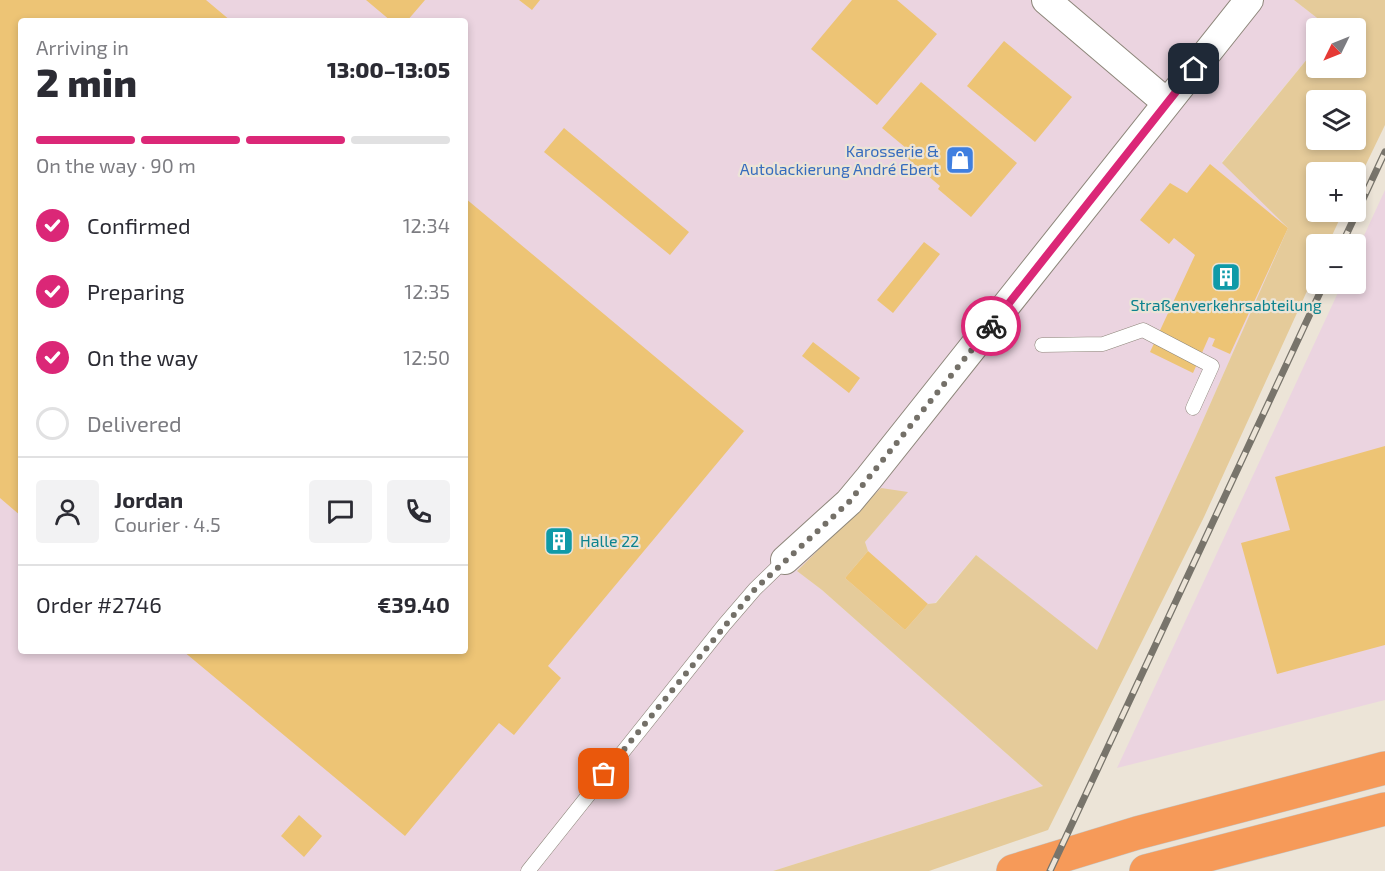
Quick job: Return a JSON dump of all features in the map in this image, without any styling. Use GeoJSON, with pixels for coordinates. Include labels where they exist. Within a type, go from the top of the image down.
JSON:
{"type":"FeatureCollection","features":[{"type":"Feature","properties":{"kind":"highway"},"geometry":{"type":"LineString","coordinates":[[1013,871],[1137,833],[1385,768]]}},
{"type":"Feature","properties":{"kind":"highway"},"geometry":{"type":"LineString","coordinates":[[1146,871],[1385,809]]}},
{"type":"Feature","properties":{"kind":"street"},"geometry":{"type":"LineString","coordinates":[[1046,0],[1167,104]]}},
{"type":"Feature","properties":{"kind":"street"},"geometry":{"type":"LineString","coordinates":[[785,560],[849,502],[1249,0]]}},
{"type":"Feature","properties":{"kind":"lane"},"geometry":{"type":"LineString","coordinates":[[1042,345],[1103,344],[1143,330],[1212,366],[1193,408]]}},
{"type":"Feature","properties":{"kind":"lane"},"geometry":{"type":"LineString","coordinates":[[528,871],[724,625],[755,589],[785,560]]}},
{"type":"Feature","properties":{"kind":"shaded area"},"geometry":{"type":"Polygon","coordinates":[[[0,0],[1294,0],[1317,18],[1306,18],[1306,60],[1222,162],[1288,228],[1097,651],[976,555],[935,603],[928,604],[905,630],[845,578],[868,552],[865,542],[907,492],[797,570],[1043,786],[773,871],[0,871],[0,0]]]}},
{"type":"Feature","properties":{"kind":"shaded area"},"geometry":{"type":"Polygon","coordinates":[[[1294,0],[1385,0],[1385,125],[1366,164],[1366,162],[1306,162],[1306,222],[1338,222],[1333,234],[1306,234],[1306,293],[1204,517],[1048,830],[929,871],[773,871],[1043,786],[822,590],[797,571],[881,488],[908,492],[865,542],[868,551],[845,578],[905,630],[928,604],[936,603],[976,555],[1097,650],[1196,436],[1288,228],[1222,163],[1306,60],[1306,78],[1366,78],[1366,18],[1317,18],[1294,0]]]}},
{"type":"Feature","properties":{"kind":"shaded area"},"geometry":{"type":"Polygon","coordinates":[[[1385,190],[1385,700],[1117,768],[1337,294],[1366,294],[1365,234],[1385,190]]]}},
{"type":"Feature","properties":{"kind":"building"},"geometry":{"type":"Polygon","coordinates":[[[0,0],[206,0],[227,18],[18,18],[18,513],[0,498],[0,0]]]}},
{"type":"Feature","properties":{"kind":"building"},"geometry":{"type":"Polygon","coordinates":[[[366,0],[425,0],[410,18],[387,18],[366,0]]]}},
{"type":"Feature","properties":{"kind":"building"},"geometry":{"type":"Polygon","coordinates":[[[519,0],[540,0],[532,10],[519,0]]]}},
{"type":"Feature","properties":{"kind":"building"},"geometry":{"type":"Polygon","coordinates":[[[852,0],[897,0],[937,34],[877,105],[811,49],[852,0]]]}},
{"type":"Feature","properties":{"kind":"building"},"geometry":{"type":"Polygon","coordinates":[[[1004,41],[1072,97],[1035,142],[967,86],[1004,41]]]}},
{"type":"Feature","properties":{"kind":"building"},"geometry":{"type":"Polygon","coordinates":[[[921,82],[1017,163],[971,217],[907,158],[912,153],[882,128],[921,82]]]}},
{"type":"Feature","properties":{"kind":"building"},"geometry":{"type":"Polygon","coordinates":[[[564,128],[689,232],[670,255],[544,152],[564,128]]]}},
{"type":"Feature","properties":{"kind":"building","name":"Straßenverkehrsabteilung"},"geometry":{"type":"Polygon","coordinates":[[[1210,164],[1288,228],[1230,354],[1212,346],[1215,339],[1209,337],[1193,373],[1150,352],[1195,255],[1174,238],[1169,244],[1140,220],[1170,183],[1187,193],[1210,164]]]}},
{"type":"Feature","properties":{"kind":"building","name":"Halle 22"},"geometry":{"type":"Polygon","coordinates":[[[468,201],[744,431],[548,666],[561,678],[514,735],[499,723],[405,836],[187,654],[468,654],[468,201]]]}},
{"type":"Feature","properties":{"kind":"building"},"geometry":{"type":"Polygon","coordinates":[[[924,242],[940,254],[893,313],[877,300],[924,242]]]}},
{"type":"Feature","properties":{"kind":"building"},"geometry":{"type":"Polygon","coordinates":[[[813,342],[860,378],[849,393],[802,356],[813,342]]]}},
{"type":"Feature","properties":{"kind":"building"},"geometry":{"type":"Polygon","coordinates":[[[1385,446],[1385,645],[1277,674],[1241,543],[1290,530],[1275,477],[1385,446]]]}},
{"type":"Feature","properties":{"kind":"building"},"geometry":{"type":"Polygon","coordinates":[[[868,551],[928,604],[905,630],[845,578],[868,551]]]}},
{"type":"Feature","properties":{"kind":"building"},"geometry":{"type":"Polygon","coordinates":[[[299,815],[322,836],[304,857],[281,836],[299,815]]]}},
{"type":"Feature","properties":{"kind":"railway"},"geometry":{"type":"LineString","coordinates":[[1347,234],[1385,152]]}},
{"type":"Feature","properties":{"kind":"railway"},"geometry":{"type":"LineString","coordinates":[[1050,871],[1319,294]]}},
{"type":"Feature","properties":{"kind":"way so far"},"geometry":{"type":"LineString","coordinates":[[604,774],[755,589],[849,502],[991,326]]}},
{"type":"Feature","properties":{"kind":"place","name":"Karosserie & Autolackierung André Ebert"},"geometry":{"type":"Point","coordinates":[960,160]}},
{"type":"Feature","properties":{"kind":"place","name":"Straßenverkehrsabteilung"},"geometry":{"type":"Point","coordinates":[1226,277]}},
{"type":"Feature","properties":{"kind":"place","name":"Halle 22"},"geometry":{"type":"Point","coordinates":[559,541]}},
{"type":"Feature","properties":{"kind":"route"},"geometry":{"type":"LineString","coordinates":[[991,326],[1194,69]]}}]}
